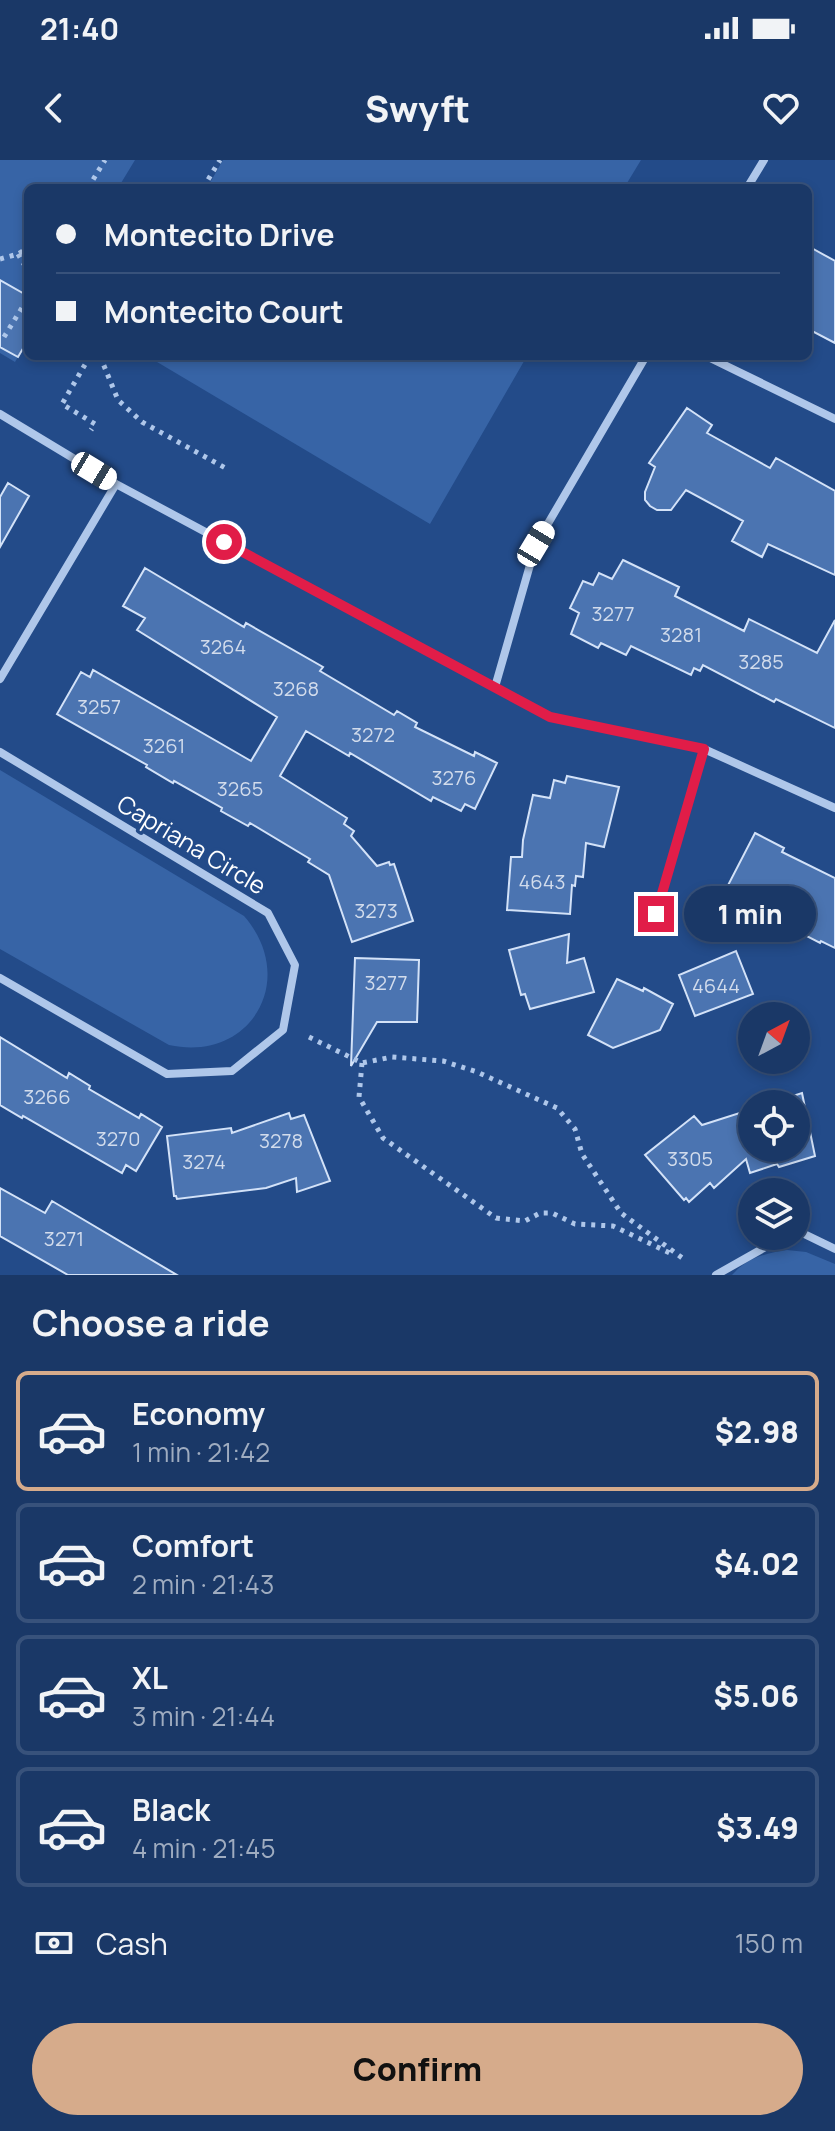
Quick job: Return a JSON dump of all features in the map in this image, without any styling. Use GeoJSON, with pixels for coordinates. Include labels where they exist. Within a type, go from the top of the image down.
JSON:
{"type":"FeatureCollection","features":[{"type":"Feature","properties":{"kind":"street"},"geometry":{"type":"LineString","coordinates":[[749,184],[764,160]]}},
{"type":"Feature","properties":{"kind":"street"},"geometry":{"type":"LineString","coordinates":[[495,687],[536,544],[644,360]]}},
{"type":"Feature","properties":{"kind":"street"},"geometry":{"type":"LineString","coordinates":[[714,360],[835,419]]}},
{"type":"Feature","properties":{"kind":"street"},"geometry":{"type":"LineString","coordinates":[[0,414],[116,484],[550,717],[704,749],[835,808]]}},
{"type":"Feature","properties":{"kind":"street"},"geometry":{"type":"LineString","coordinates":[[0,679],[116,484]]}},
{"type":"Feature","properties":{"kind":"street"},"geometry":{"type":"LineString","coordinates":[[656,914],[704,749]]}},
{"type":"Feature","properties":{"kind":"street","name":"Capriana Circle"},"geometry":{"type":"LineString","coordinates":[[0,752],[268,913],[295,965],[283,1030],[232,1071],[167,1074],[0,978]]}},
{"type":"Feature","properties":{"kind":"street"},"geometry":{"type":"LineString","coordinates":[[810,1237],[835,1249]]}},
{"type":"Feature","properties":{"kind":"street"},"geometry":{"type":"LineString","coordinates":[[716,1275],[760,1250]]}},
{"type":"Feature","properties":{"kind":"path"},"geometry":{"type":"LineString","coordinates":[[90,184],[105,160]]}},
{"type":"Feature","properties":{"kind":"path"},"geometry":{"type":"LineString","coordinates":[[205,184],[220,160]]}},
{"type":"Feature","properties":{"kind":"path"},"geometry":{"type":"LineString","coordinates":[[0,259],[24,250]]}},
{"type":"Feature","properties":{"kind":"path"},"geometry":{"type":"LineString","coordinates":[[18,254],[24,264]]}},
{"type":"Feature","properties":{"kind":"path"},"geometry":{"type":"LineString","coordinates":[[4,337],[24,304]]}},
{"type":"Feature","properties":{"kind":"path"},"geometry":{"type":"LineString","coordinates":[[88,360],[62,404],[95,424],[91,430]]}},
{"type":"Feature","properties":{"kind":"path"},"geometry":{"type":"LineString","coordinates":[[102,360],[118,400],[142,422],[229,470]]}},
{"type":"Feature","properties":{"kind":"path"},"geometry":{"type":"LineString","coordinates":[[309,1037],[362,1063],[392,1057],[443,1061],[477,1072],[557,1108],[575,1129],[582,1154],[621,1213],[685,1260],[613,1226],[575,1224],[552,1213],[540,1213],[525,1221],[496,1218],[383,1138],[359,1097],[362,1063]]}},
{"type":"Feature","properties":{"kind":"shaded area"},"geometry":{"type":"Polygon","coordinates":[[[0,160],[135,160],[120,184],[24,184],[24,347],[15,362],[0,353],[0,160]]]}},
{"type":"Feature","properties":{"kind":"shaded area"},"geometry":{"type":"Polygon","coordinates":[[[223,160],[641,160],[626,184],[209,184],[223,160]]]}},
{"type":"Feature","properties":{"kind":"shaded area"},"geometry":{"type":"Polygon","coordinates":[[[154,360],[525,360],[430,524],[154,360]]]}},
{"type":"Feature","properties":{"kind":"shaded area"},"geometry":{"type":"Polygon","coordinates":[[[0,770],[244,916],[260,940],[267,965],[266,989],[258,1011],[243,1029],[223,1041],[198,1047],[169,1045],[0,949],[0,770]]]}},
{"type":"Feature","properties":{"kind":"shaded area"},"geometry":{"type":"Polygon","coordinates":[[[787,1250],[806,1252],[835,1264],[835,1275],[732,1275],[744,1264],[787,1250]]]}},
{"type":"Feature","properties":{"kind":"building"},"geometry":{"type":"Polygon","coordinates":[[[812,248],[835,261],[835,343],[812,331],[812,248]]]}},
{"type":"Feature","properties":{"kind":"building"},"geometry":{"type":"Polygon","coordinates":[[[0,280],[24,294],[24,347],[18,357],[0,347],[0,280]]]}},
{"type":"Feature","properties":{"kind":"building"},"geometry":{"type":"Polygon","coordinates":[[[687,408],[712,425],[707,433],[770,468],[776,458],[835,491],[835,575],[768,544],[762,557],[732,541],[743,521],[686,490],[671,510],[657,510],[650,506],[645,500],[645,492],[655,467],[649,463],[687,408]]]}},
{"type":"Feature","properties":{"kind":"building"},"geometry":{"type":"Polygon","coordinates":[[[8,483],[29,496],[0,547],[0,497],[8,483]]]}},
{"type":"Feature","properties":{"kind":"building"},"geometry":{"type":"Polygon","coordinates":[[[623,560],[679,587],[675,596],[744,631],[749,619],[817,653],[835,620],[835,728],[776,699],[774,702],[703,665],[700,671],[694,668],[691,675],[631,646],[626,655],[601,643],[598,648],[571,634],[579,613],[570,608],[583,581],[593,585],[599,573],[612,579],[623,560]]]}},
{"type":"Feature","properties":{"kind":"building"},"geometry":{"type":"Polygon","coordinates":[[[145,568],[244,627],[246,623],[323,667],[320,671],[394,715],[397,711],[417,723],[415,727],[474,756],[475,752],[497,763],[475,809],[465,804],[461,811],[433,797],[431,801],[306,731],[280,776],[347,818],[344,824],[354,831],[351,836],[377,866],[389,862],[390,865],[394,864],[413,921],[352,942],[329,875],[308,862],[310,859],[250,823],[248,826],[221,811],[222,808],[173,783],[57,714],[81,672],[90,677],[93,670],[251,761],[277,717],[137,630],[145,618],[123,606],[145,568]]]}},
{"type":"Feature","properties":{"kind":"building"},"geometry":{"type":"Polygon","coordinates":[[[567,776],[619,787],[604,847],[586,843],[583,877],[576,876],[575,886],[572,885],[570,914],[507,910],[511,857],[522,857],[533,795],[550,798],[554,780],[565,783],[567,776]]]}},
{"type":"Feature","properties":{"kind":"building"},"geometry":{"type":"Polygon","coordinates":[[[755,833],[784,848],[782,852],[835,878],[835,948],[724,893],[755,833]]]}},
{"type":"Feature","properties":{"kind":"building"},"geometry":{"type":"Polygon","coordinates":[[[569,934],[567,963],[584,958],[594,992],[530,1009],[525,994],[521,995],[509,950],[569,934]]]}},
{"type":"Feature","properties":{"kind":"building"},"geometry":{"type":"Polygon","coordinates":[[[736,951],[753,994],[695,1016],[679,975],[736,951]]]}},
{"type":"Feature","properties":{"kind":"building"},"geometry":{"type":"Polygon","coordinates":[[[355,958],[419,960],[417,1022],[377,1022],[351,1066],[355,958]]]}},
{"type":"Feature","properties":{"kind":"building"},"geometry":{"type":"Polygon","coordinates":[[[617,979],[643,991],[644,988],[673,1004],[660,1030],[613,1048],[588,1035],[617,979]]]}},
{"type":"Feature","properties":{"kind":"building"},"geometry":{"type":"Polygon","coordinates":[[[0,1037],[67,1078],[69,1073],[90,1086],[89,1089],[139,1118],[141,1114],[162,1127],[136,1171],[126,1165],[122,1173],[0,1105],[0,1037]]]}},
{"type":"Feature","properties":{"kind":"building"},"geometry":{"type":"Polygon","coordinates":[[[289,1113],[291,1119],[304,1115],[330,1181],[297,1192],[296,1178],[266,1188],[177,1199],[174,1196],[167,1136],[231,1128],[232,1133],[289,1113]]]}},
{"type":"Feature","properties":{"kind":"building"},"geometry":{"type":"Polygon","coordinates":[[[738,1113],[738,1162],[743,1162],[714,1188],[710,1183],[689,1202],[645,1155],[694,1116],[702,1125],[738,1113]]]}},
{"type":"Feature","properties":{"kind":"building"},"geometry":{"type":"Polygon","coordinates":[[[810,1132],[815,1156],[810,1158],[810,1132]]]}},
{"type":"Feature","properties":{"kind":"building"},"geometry":{"type":"Polygon","coordinates":[[[747,1162],[795,1162],[779,1167],[777,1164],[750,1173],[747,1162]]]}},
{"type":"Feature","properties":{"kind":"building"},"geometry":{"type":"Polygon","coordinates":[[[0,1188],[45,1213],[52,1201],[177,1275],[68,1275],[0,1236],[0,1188]]]}},
{"type":"Feature","properties":{"kind":"route"},"geometry":{"type":"LineString","coordinates":[[224,542],[550,717],[704,749],[656,914]]}}]}
